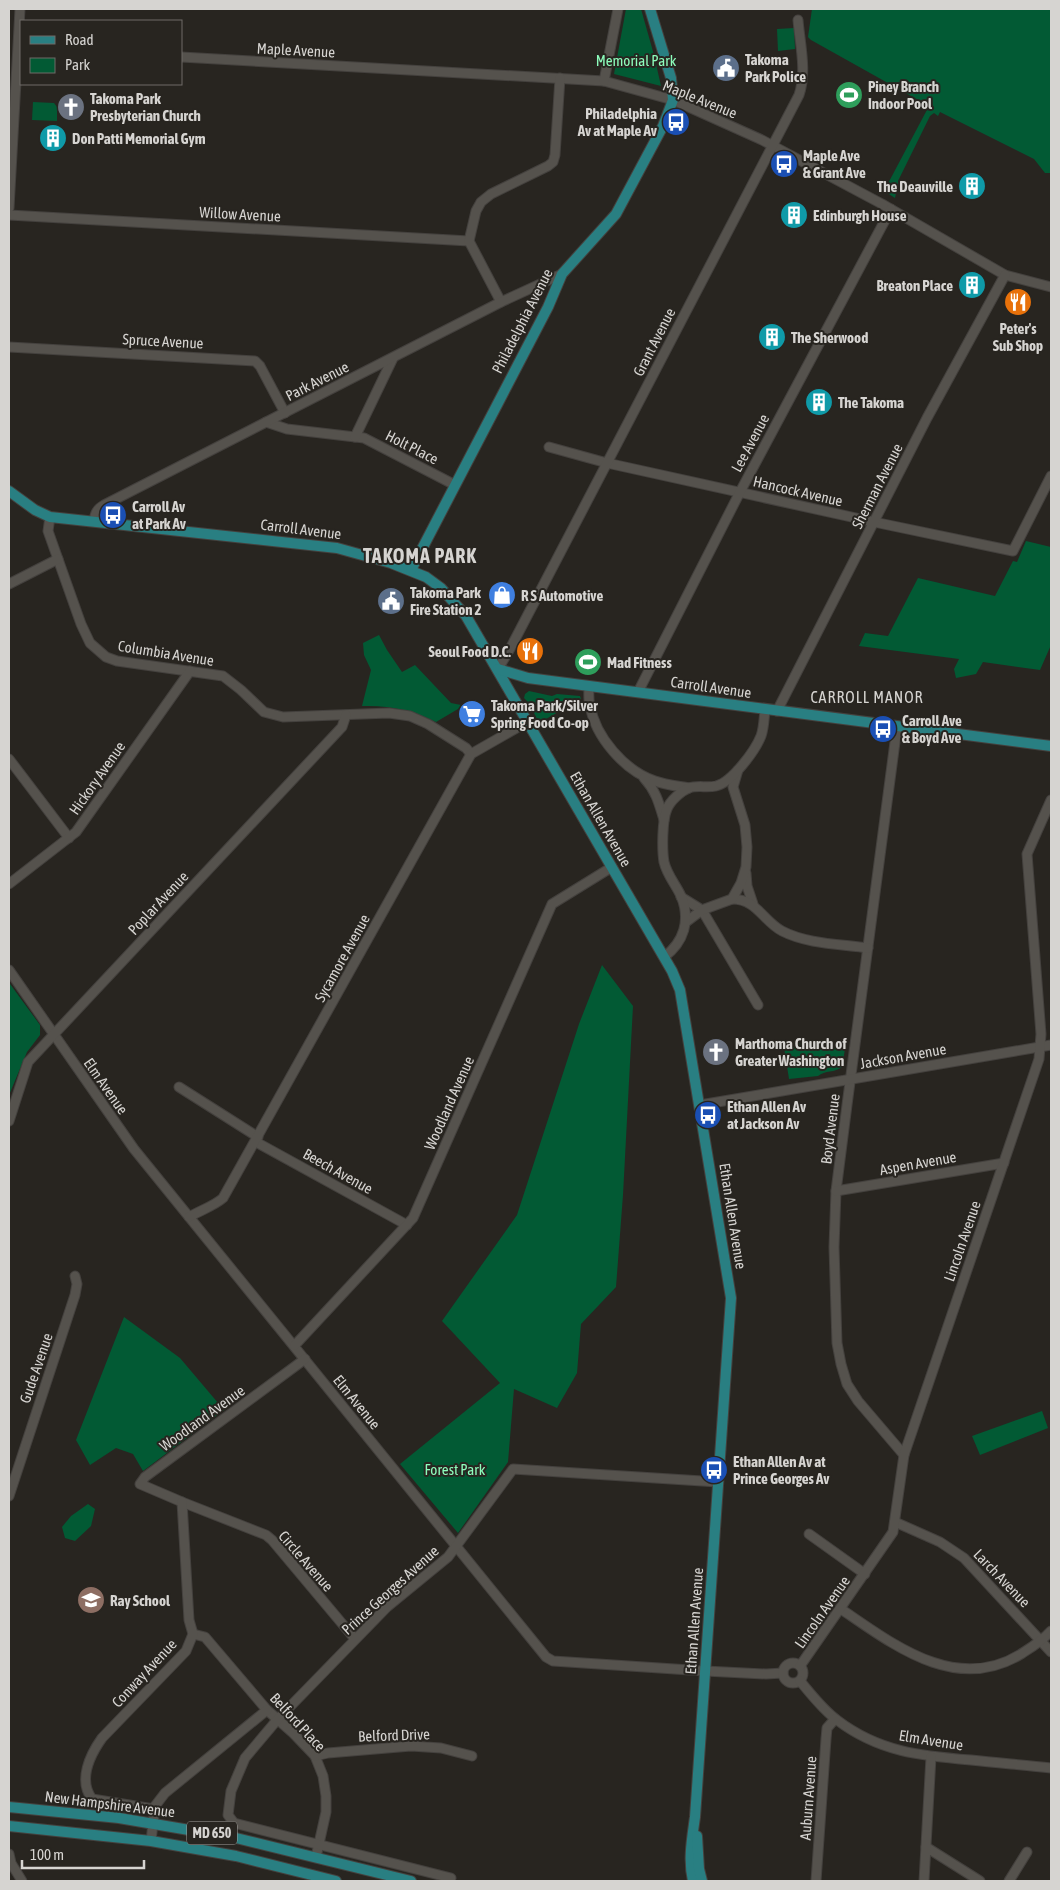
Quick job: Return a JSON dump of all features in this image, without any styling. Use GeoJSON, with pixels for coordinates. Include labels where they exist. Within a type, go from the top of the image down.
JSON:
{"type":"FeatureCollection","features":[{"type":"Feature","properties":{"kind":"main road","name":"Philadelphia Avenue"},"geometry":{"type":"LineString","coordinates":[[411,570],[548,307],[562,274],[616,214],[663,126],[673,100],[671,78],[650,9]]}},
{"type":"Feature","properties":{"kind":"main road","name":"Carroll Avenue"},"geometry":{"type":"LineString","coordinates":[[9,491],[35,510],[50,517],[338,548],[411,570],[426,577],[441,588],[463,612],[498,669],[528,678],[1051,746]]}},
{"type":"Feature","properties":{"kind":"main road","name":"Ethan Allen Avenue"},"geometry":{"type":"LineString","coordinates":[[498,669],[664,956],[680,990],[731,1298],[695,1817],[691,1849],[690,1870],[692,1881]]}},
{"type":"Feature","properties":{"kind":"main road","name":"New Hampshire Avenue"},"geometry":{"type":"LineString","coordinates":[[9,1807],[119,1818],[236,1838],[411,1881]]}},
{"type":"Feature","properties":{"kind":"main road","name":"Ethan Allen Avenue"},"geometry":{"type":"LineString","coordinates":[[695,1817],[699,1869],[702,1881]]}},
{"type":"Feature","properties":{"kind":"main road","name":"New Hampshire Avenue"},"geometry":{"type":"LineString","coordinates":[[9,1826],[151,1841],[236,1856],[336,1881]]}},
{"type":"Feature","properties":{"kind":"street"},"geometry":{"type":"LineString","coordinates":[[9,208],[16,48],[20,9]]}},
{"type":"Feature","properties":{"kind":"street"},"geometry":{"type":"LineString","coordinates":[[604,81],[618,9]]}},
{"type":"Feature","properties":{"kind":"street","name":"Grant Avenue"},"geometry":{"type":"LineString","coordinates":[[498,669],[511,648],[792,110],[803,84],[804,74],[798,20]]}},
{"type":"Feature","properties":{"kind":"street","name":"Maple Avenue"},"geometry":{"type":"LineString","coordinates":[[182,57],[604,81],[673,100],[773,146],[891,209],[1005,275],[1051,287]]}},
{"type":"Feature","properties":{"kind":"street"},"geometry":{"type":"LineString","coordinates":[[501,302],[469,240],[476,211],[481,202],[491,194],[553,162],[560,78]]}},
{"type":"Feature","properties":{"kind":"street","name":"Lee Avenue"},"geometry":{"type":"LineString","coordinates":[[638,692],[740,492],[891,209]]}},
{"type":"Feature","properties":{"kind":"street","name":"Willow Avenue"},"geometry":{"type":"LineString","coordinates":[[9,215],[469,240]]}},
{"type":"Feature","properties":{"kind":"street","name":"Park Avenue"},"geometry":{"type":"LineString","coordinates":[[94,521],[95,514],[99,508],[501,302],[562,274]]}},
{"type":"Feature","properties":{"kind":"street","name":"Sherman Avenue"},"geometry":{"type":"LineString","coordinates":[[777,711],[927,418],[1005,275]]}},
{"type":"Feature","properties":{"kind":"street","name":"Spruce Avenue"},"geometry":{"type":"LineString","coordinates":[[9,347],[249,360],[256,362],[260,366],[285,413]]}},
{"type":"Feature","properties":{"kind":"street"},"geometry":{"type":"LineString","coordinates":[[355,436],[393,358]]}},
{"type":"Feature","properties":{"kind":"street","name":"Holt Place"},"geometry":{"type":"LineString","coordinates":[[266,422],[287,428],[364,438],[455,485]]}},
{"type":"Feature","properties":{"kind":"street","name":"Hancock Avenue"},"geometry":{"type":"LineString","coordinates":[[549,447],[607,463],[1014,551],[1051,476]]}},
{"type":"Feature","properties":{"kind":"street","name":"Columbia Avenue"},"geometry":{"type":"LineString","coordinates":[[50,517],[48,531],[81,624],[90,643],[106,657],[223,676],[242,690],[264,712],[272,715],[283,717],[389,713],[410,716],[428,724],[466,748],[472,754]]}},
{"type":"Feature","properties":{"kind":"street"},"geometry":{"type":"LineString","coordinates":[[9,584],[58,559]]}},
{"type":"Feature","properties":{"kind":"street","name":"Hickory Avenue"},"geometry":{"type":"LineString","coordinates":[[9,884],[76,832],[190,671]]}},
{"type":"Feature","properties":{"kind":"street"},"geometry":{"type":"LineString","coordinates":[[589,686],[589,705],[594,720],[607,743],[620,760],[656,782],[689,788],[718,786],[728,791],[738,805]]}},
{"type":"Feature","properties":{"kind":"street"},"geometry":{"type":"LineString","coordinates":[[718,786],[738,770],[750,757],[762,735],[766,710]]}},
{"type":"Feature","properties":{"kind":"street","name":"Poplar Avenue"},"geometry":{"type":"LineString","coordinates":[[9,1121],[28,1062],[342,727],[346,715]]}},
{"type":"Feature","properties":{"kind":"street"},"geometry":{"type":"LineString","coordinates":[[472,754],[527,722]]}},
{"type":"Feature","properties":{"kind":"street","name":"Boyd Avenue"},"geometry":{"type":"LineString","coordinates":[[897,727],[836,1191],[834,1247],[837,1343],[847,1384],[858,1401],[904,1455]]}},
{"type":"Feature","properties":{"kind":"street","name":"Sycamore Avenue"},"geometry":{"type":"LineString","coordinates":[[189,1217],[216,1204],[223,1198],[472,754]]}},
{"type":"Feature","properties":{"kind":"street"},"geometry":{"type":"LineString","coordinates":[[9,758],[69,838]]}},
{"type":"Feature","properties":{"kind":"street"},"geometry":{"type":"LineString","coordinates":[[738,770],[733,787],[745,826],[747,886],[753,904]]}},
{"type":"Feature","properties":{"kind":"street"},"geometry":{"type":"LineString","coordinates":[[642,775],[658,797],[664,822]]}},
{"type":"Feature","properties":{"kind":"street"},"geometry":{"type":"LineString","coordinates":[[664,956],[675,949],[681,939],[686,922],[681,897],[664,862],[664,822],[667,808],[675,798],[689,788]]}},
{"type":"Feature","properties":{"kind":"street","name":"Lincoln Avenue"},"geometry":{"type":"LineString","coordinates":[[800,1666],[893,1532],[904,1455],[1039,1059],[1041,1034],[1027,854],[1051,800]]}},
{"type":"Feature","properties":{"kind":"street","name":"Woodland Avenue"},"geometry":{"type":"LineString","coordinates":[[295,1345],[413,1218],[552,904],[612,867]]}},
{"type":"Feature","properties":{"kind":"street"},"geometry":{"type":"LineString","coordinates":[[732,899],[741,883],[746,867]]}},
{"type":"Feature","properties":{"kind":"street"},"geometry":{"type":"LineString","coordinates":[[681,897],[705,909],[758,1005]]}},
{"type":"Feature","properties":{"kind":"street"},"geometry":{"type":"LineString","coordinates":[[686,922],[705,909],[732,899],[739,899],[753,904],[781,930],[812,940],[868,948]]}},
{"type":"Feature","properties":{"kind":"street","name":"Elm Avenue"},"geometry":{"type":"LineString","coordinates":[[9,970],[134,1150],[295,1345],[546,1657],[553,1661],[705,1672],[783,1673]]}},
{"type":"Feature","properties":{"kind":"street","name":"Jackson Avenue"},"geometry":{"type":"LineString","coordinates":[[700,1105],[1051,1045]]}},
{"type":"Feature","properties":{"kind":"street","name":"Beech Avenue"},"geometry":{"type":"LineString","coordinates":[[179,1087],[257,1139],[407,1225]]}},
{"type":"Feature","properties":{"kind":"street","name":"Aspen Avenue"},"geometry":{"type":"LineString","coordinates":[[836,1191],[1004,1163]]}},
{"type":"Feature","properties":{"kind":"street","name":"Gude Avenue"},"geometry":{"type":"LineString","coordinates":[[9,1496],[75,1296],[77,1284],[75,1276]]}},
{"type":"Feature","properties":{"kind":"street","name":"Woodland Avenue"},"geometry":{"type":"LineString","coordinates":[[140,1484],[144,1477],[305,1359]]}},
{"type":"Feature","properties":{"kind":"street","name":"Prince Georges Avenue"},"geometry":{"type":"LineString","coordinates":[[319,1845],[234,1823],[228,1815],[230,1791],[245,1758],[277,1720],[355,1639],[387,1608],[448,1557],[513,1469],[718,1482]]}},
{"type":"Feature","properties":{"kind":"street","name":"Circle Avenue"},"geometry":{"type":"LineString","coordinates":[[140,1484],[266,1535],[355,1639]]}},
{"type":"Feature","properties":{"kind":"street","name":"Conway Avenue"},"geometry":{"type":"LineString","coordinates":[[154,1809],[92,1799],[86,1786],[87,1769],[92,1753],[102,1738],[186,1651],[193,1634],[188,1620],[182,1502]]}},
{"type":"Feature","properties":{"kind":"street","name":"Larch Avenue"},"geometry":{"type":"LineString","coordinates":[[895,1522],[940,1542],[964,1558],[1051,1652]]}},
{"type":"Feature","properties":{"kind":"street"},"geometry":{"type":"LineString","coordinates":[[809,1534],[865,1574]]}},
{"type":"Feature","properties":{"kind":"street"},"geometry":{"type":"LineString","coordinates":[[841,1609],[911,1654],[937,1664],[959,1669],[991,1668],[1007,1663],[1042,1642],[1051,1631]]}},
{"type":"Feature","properties":{"kind":"street","name":"Belford Place"},"geometry":{"type":"LineString","coordinates":[[193,1634],[205,1636],[267,1710],[315,1756],[323,1776],[326,1796],[326,1812],[316,1857]]}},
{"type":"Feature","properties":{"kind":"street"},"geometry":{"type":"LineString","coordinates":[[795,1663],[800,1666],[804,1673],[800,1681],[795,1684],[788,1682],[783,1673],[788,1665],[795,1663]]}},
{"type":"Feature","properties":{"kind":"street","name":"Elm Avenue"},"geometry":{"type":"LineString","coordinates":[[800,1681],[835,1719],[853,1732],[878,1744],[906,1753],[931,1757],[1051,1768]]}},
{"type":"Feature","properties":{"kind":"street"},"geometry":{"type":"LineString","coordinates":[[151,1841],[154,1809],[165,1793],[267,1710]]}},
{"type":"Feature","properties":{"kind":"street","name":"Auburn Avenue"},"geometry":{"type":"LineString","coordinates":[[816,1881],[827,1734],[828,1728],[835,1719]]}},
{"type":"Feature","properties":{"kind":"street","name":"Belford Drive"},"geometry":{"type":"LineString","coordinates":[[315,1756],[411,1746],[440,1748],[472,1756]]}},
{"type":"Feature","properties":{"kind":"street"},"geometry":{"type":"LineString","coordinates":[[924,1881],[931,1757]]}},
{"type":"Feature","properties":{"kind":"street"},"geometry":{"type":"LineString","coordinates":[[319,1845],[451,1878]]}},
{"type":"Feature","properties":{"kind":"street"},"geometry":{"type":"LineString","coordinates":[[926,1847],[980,1881]]}},
{"type":"Feature","properties":{"kind":"street"},"geometry":{"type":"LineString","coordinates":[[1009,1881],[1027,1852]]}},
{"type":"Feature","properties":{"kind":"street"},"geometry":{"type":"LineString","coordinates":[[9,1854],[11,1863],[22,1881]]}},
{"type":"Feature","properties":{"kind":"green space","name":"Memorial Park"},"geometry":{"type":"Polygon","coordinates":[[[626,9],[641,9],[661,86],[614,74],[626,9]]]}},
{"type":"Feature","properties":{"kind":"green space"},"geometry":{"type":"Polygon","coordinates":[[[812,9],[1051,9],[1051,173],[1045,173],[1034,159],[940,112],[938,116],[934,113],[930,116],[899,179],[895,198],[884,191],[929,106],[811,40],[808,37],[812,9]]]}},
{"type":"Feature","properties":{"kind":"green space"},"geometry":{"type":"Polygon","coordinates":[[[794,28],[795,49],[778,51],[777,29],[794,28]]]}},
{"type":"Feature","properties":{"kind":"green space"},"geometry":{"type":"Polygon","coordinates":[[[33,102],[54,103],[57,107],[57,121],[32,120],[33,102]]]}},
{"type":"Feature","properties":{"kind":"green space"},"geometry":{"type":"Polygon","coordinates":[[[1026,541],[1051,547],[1051,645],[1040,670],[983,662],[976,674],[956,678],[954,669],[959,659],[859,646],[865,633],[888,636],[918,578],[995,596],[1013,561],[1017,562],[1026,541]]]}},
{"type":"Feature","properties":{"kind":"green space"},"geometry":{"type":"Polygon","coordinates":[[[379,635],[402,672],[415,665],[451,703],[461,705],[458,709],[436,722],[400,709],[382,706],[362,706],[371,670],[364,655],[363,643],[379,635]]]}},
{"type":"Feature","properties":{"kind":"green space"},"geometry":{"type":"Polygon","coordinates":[[[529,691],[552,696],[557,694],[580,696],[581,699],[539,723],[529,703],[524,698],[525,694],[529,691]]]}},
{"type":"Feature","properties":{"kind":"green space","name":"Forest Park"},"geometry":{"type":"Polygon","coordinates":[[[602,965],[633,1006],[616,1287],[581,1324],[577,1373],[557,1408],[514,1389],[508,1462],[458,1533],[400,1464],[500,1383],[442,1321],[517,1215],[579,1024],[602,965]]]}},
{"type":"Feature","properties":{"kind":"green space"},"geometry":{"type":"Polygon","coordinates":[[[9,985],[40,1025],[40,1035],[27,1052],[9,1095],[9,985]]]}},
{"type":"Feature","properties":{"kind":"green space"},"geometry":{"type":"Polygon","coordinates":[[[783,1041],[845,1049],[842,1067],[818,1076],[789,1079],[783,1041]]]}},
{"type":"Feature","properties":{"kind":"green space"},"geometry":{"type":"Polygon","coordinates":[[[124,1317],[180,1358],[224,1410],[143,1471],[133,1454],[116,1448],[90,1465],[76,1440],[124,1317]]]}},
{"type":"Feature","properties":{"kind":"green space"},"geometry":{"type":"Polygon","coordinates":[[[1042,1411],[1048,1428],[980,1455],[972,1436],[1042,1411]]]}},
{"type":"Feature","properties":{"kind":"green space"},"geometry":{"type":"Polygon","coordinates":[[[88,1504],[95,1509],[91,1526],[75,1541],[65,1538],[62,1527],[71,1516],[88,1504]]]}},
{"type":"Feature","properties":{"kind":"place","name":"Takoma Park Police"},"geometry":{"type":"Point","coordinates":[726,68]}},
{"type":"Feature","properties":{"kind":"place","name":"Piney Branch Indoor Pool"},"geometry":{"type":"Point","coordinates":[849,95]}},
{"type":"Feature","properties":{"kind":"place","name":"Takoma Park Presbyterian Church"},"geometry":{"type":"Point","coordinates":[71,107]}},
{"type":"Feature","properties":{"kind":"place","name":"Philadelphia Av at Maple Av"},"geometry":{"type":"Point","coordinates":[676,122]}},
{"type":"Feature","properties":{"kind":"place","name":"Don Patti Memorial Gym"},"geometry":{"type":"Point","coordinates":[53,138]}},
{"type":"Feature","properties":{"kind":"place","name":"Maple Ave & Grant Ave"},"geometry":{"type":"Point","coordinates":[784,164]}},
{"type":"Feature","properties":{"kind":"place","name":"The Deauville"},"geometry":{"type":"Point","coordinates":[972,186]}},
{"type":"Feature","properties":{"kind":"place","name":"Edinburgh House"},"geometry":{"type":"Point","coordinates":[794,215]}},
{"type":"Feature","properties":{"kind":"place","name":"Breaton Place"},"geometry":{"type":"Point","coordinates":[972,285]}},
{"type":"Feature","properties":{"kind":"place","name":"Peter's Sub Shop"},"geometry":{"type":"Point","coordinates":[1018,302]}},
{"type":"Feature","properties":{"kind":"place","name":"The Sherwood"},"geometry":{"type":"Point","coordinates":[772,337]}},
{"type":"Feature","properties":{"kind":"place","name":"The Takoma"},"geometry":{"type":"Point","coordinates":[819,402]}},
{"type":"Feature","properties":{"kind":"place","name":"Carroll Av at Park Av"},"geometry":{"type":"Point","coordinates":[113,515]}},
{"type":"Feature","properties":{"kind":"place","name":"R S Automotive"},"geometry":{"type":"Point","coordinates":[502,595]}},
{"type":"Feature","properties":{"kind":"place","name":"Takoma Park Fire Station 2"},"geometry":{"type":"Point","coordinates":[391,601]}},
{"type":"Feature","properties":{"kind":"place","name":"Seoul Food D.C."},"geometry":{"type":"Point","coordinates":[530,651]}},
{"type":"Feature","properties":{"kind":"place","name":"Mad Fitness"},"geometry":{"type":"Point","coordinates":[588,662]}},
{"type":"Feature","properties":{"kind":"place","name":"Takoma Park/Silver Spring Food Co-op"},"geometry":{"type":"Point","coordinates":[472,714]}},
{"type":"Feature","properties":{"kind":"place","name":"Carroll Ave & Boyd Ave"},"geometry":{"type":"Point","coordinates":[883,729]}},
{"type":"Feature","properties":{"kind":"place","name":"Marthoma Church of Greater Washington"},"geometry":{"type":"Point","coordinates":[716,1052]}},
{"type":"Feature","properties":{"kind":"place","name":"Ethan Allen Av at Jackson Av"},"geometry":{"type":"Point","coordinates":[708,1115]}},
{"type":"Feature","properties":{"kind":"place","name":"Ethan Allen Av at Prince Georges Av"},"geometry":{"type":"Point","coordinates":[714,1470]}},
{"type":"Feature","properties":{"kind":"place","name":"Ray School"},"geometry":{"type":"Point","coordinates":[91,1600]}},
{"type":"Feature","properties":{"kind":"district","name":"TAKOMA PARK"},"geometry":{"type":"Point","coordinates":[420,555]}},
{"type":"Feature","properties":{"kind":"district","name":"CARROLL MANOR"},"geometry":{"type":"Point","coordinates":[867,697]}}]}
